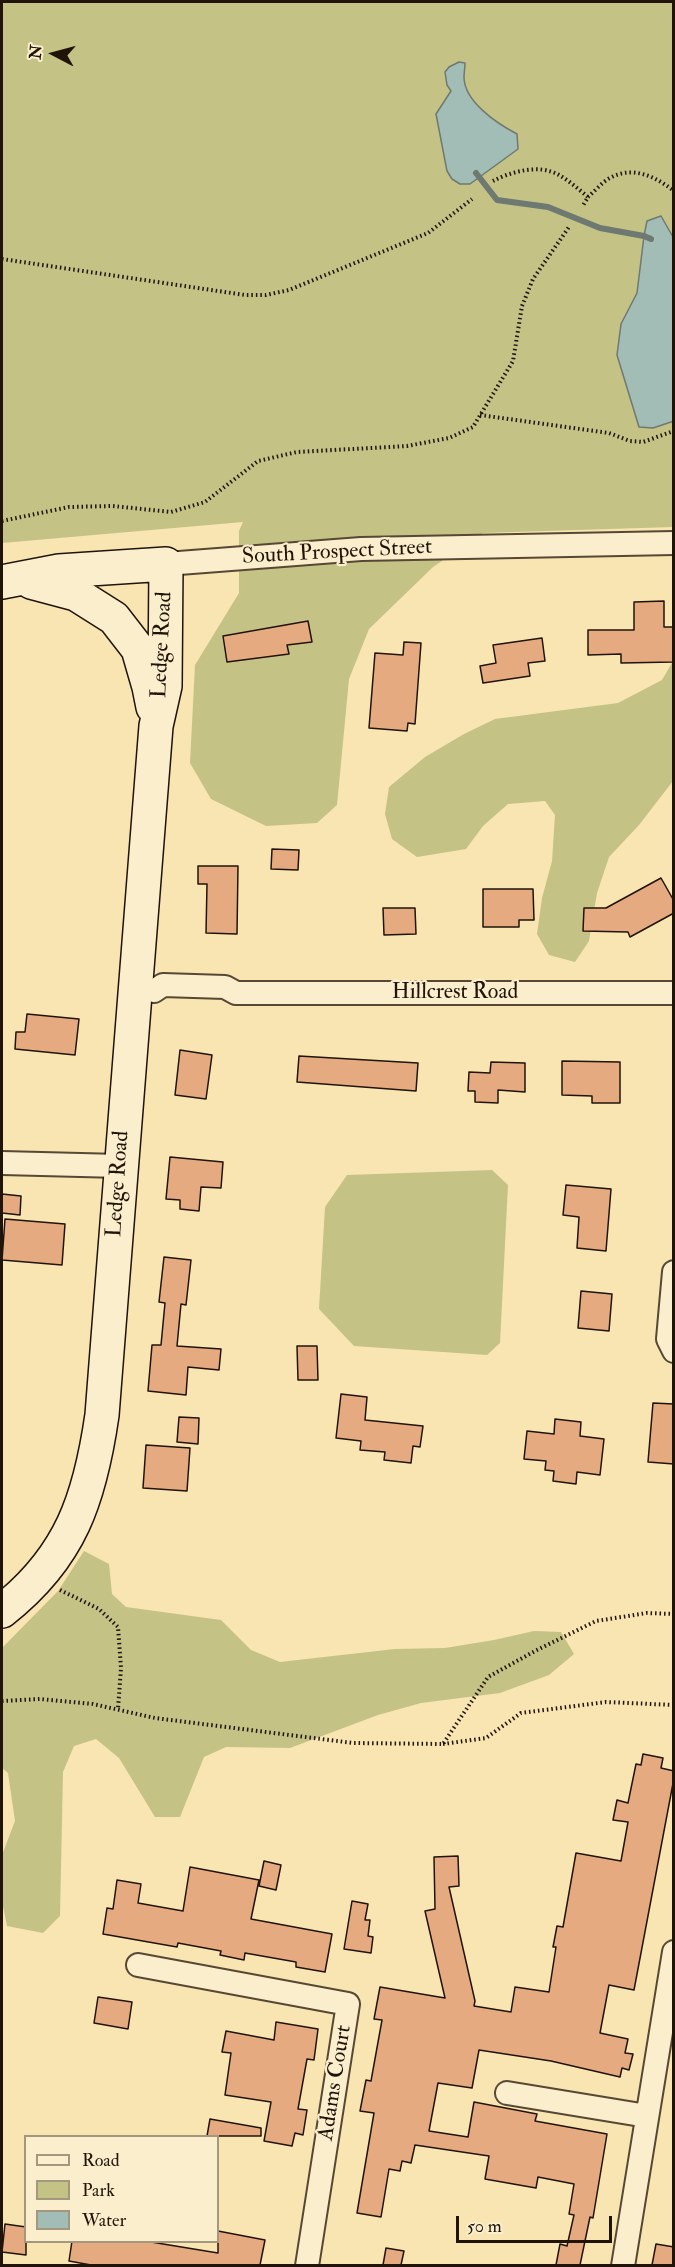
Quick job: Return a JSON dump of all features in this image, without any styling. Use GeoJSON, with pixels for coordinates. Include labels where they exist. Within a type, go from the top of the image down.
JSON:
{"type":"FeatureCollection","features":[{"type":"Feature","properties":{"kind":"street","name":"South Prospect Street"},"geometry":{"type":"LineString","coordinates":[[11,580],[59,571],[361,549],[674,543]]}},
{"type":"Feature","properties":{"kind":"street","name":"Ledge Road"},"geometry":{"type":"LineString","coordinates":[[2,1611],[36,1579],[64,1541],[74,1524],[90,1482],[96,1455],[102,1415],[120,1166],[145,991],[156,726],[165,686],[166,564]]}},
{"type":"Feature","properties":{"kind":"street","name":"Ledge Road"},"geometry":{"type":"LineString","coordinates":[[11,580],[76,594],[114,618],[138,650],[149,687],[156,726]]}},
{"type":"Feature","properties":{"kind":"street","name":"Hillcrest Road"},"geometry":{"type":"LineString","coordinates":[[145,991],[162,998],[224,1000],[236,993],[674,993]]}},
{"type":"Feature","properties":{"kind":"street"},"geometry":{"type":"LineString","coordinates":[[2,1163],[120,1166]]}},
{"type":"Feature","properties":{"kind":"street"},"geometry":{"type":"LineString","coordinates":[[674,1272],[668,1339],[674,1351]]}},
{"type":"Feature","properties":{"kind":"street"},"geometry":{"type":"LineString","coordinates":[[623,2265],[647,2116],[664,2068],[674,1952]]}},
{"type":"Feature","properties":{"kind":"street","name":"Adams Court"},"geometry":{"type":"LineString","coordinates":[[138,1965],[348,2004],[307,2265]]}},
{"type":"Feature","properties":{"kind":"street"},"geometry":{"type":"LineString","coordinates":[[507,2093],[647,2116]]}},
{"type":"Feature","properties":{"kind":"path"},"geometry":{"type":"LineString","coordinates":[[493,181],[505,175],[550,171],[588,197]]}},
{"type":"Feature","properties":{"kind":"path"},"geometry":{"type":"LineString","coordinates":[[582,207],[588,197],[611,177],[642,172],[674,191]]}},
{"type":"Feature","properties":{"kind":"path"},"geometry":{"type":"LineString","coordinates":[[2,259],[245,295],[266,294],[303,285],[428,234],[472,199]]}},
{"type":"Feature","properties":{"kind":"path"},"geometry":{"type":"LineString","coordinates":[[2,521],[69,507],[113,506],[171,512],[205,502],[258,461],[297,452],[395,447],[428,442],[449,438],[473,427],[513,361],[522,306],[533,279],[568,227]]}},
{"type":"Feature","properties":{"kind":"path"},"geometry":{"type":"LineString","coordinates":[[480,416],[609,433],[630,441],[644,442],[674,431]]}},
{"type":"Feature","properties":{"kind":"path"},"geometry":{"type":"LineString","coordinates":[[36,1579],[99,1609],[118,1627],[122,1668],[118,1710]]}},
{"type":"Feature","properties":{"kind":"path"},"geometry":{"type":"LineString","coordinates":[[443,1744],[489,1677],[535,1651],[596,1621],[647,1613],[674,1614]]}},
{"type":"Feature","properties":{"kind":"path"},"geometry":{"type":"LineString","coordinates":[[2,1701],[40,1700],[93,1704],[155,1718],[341,1742],[443,1744],[486,1738],[521,1713],[606,1702],[674,1705]]}},
{"type":"Feature","properties":{"kind":"green space"},"geometry":{"type":"Polygon","coordinates":[[[2,2],[673,2],[673,527],[483,533],[433,567],[369,629],[349,679],[337,805],[317,823],[266,826],[211,799],[190,763],[195,665],[239,593],[239,531],[243,522],[2,543],[2,2]]]}},
{"type":"Feature","properties":{"kind":"green space"},"geometry":{"type":"Polygon","coordinates":[[[673,661],[673,781],[639,825],[609,857],[597,893],[589,941],[575,962],[549,955],[537,934],[542,898],[552,861],[555,815],[545,801],[508,804],[483,826],[466,849],[417,857],[392,839],[385,814],[389,787],[425,757],[495,719],[618,703],[662,680],[673,661]]]}},
{"type":"Feature","properties":{"kind":"green space"},"geometry":{"type":"Polygon","coordinates":[[[492,1170],[508,1185],[500,1343],[487,1355],[354,1346],[319,1309],[325,1207],[347,1175],[492,1170]]]}},
{"type":"Feature","properties":{"kind":"green space"},"geometry":{"type":"Polygon","coordinates":[[[84,1551],[109,1564],[112,1594],[126,1607],[221,1620],[251,1650],[280,1662],[395,1649],[445,1648],[534,1631],[561,1632],[574,1654],[549,1675],[500,1693],[421,1703],[378,1715],[290,1748],[226,1747],[204,1757],[180,1817],[155,1817],[119,1758],[96,1739],[74,1746],[63,1772],[60,1916],[43,1933],[7,1926],[2,1901],[2,1855],[15,1821],[8,1773],[2,1768],[2,1648],[58,1591],[84,1551]]]}},
{"type":"Feature","properties":{"kind":"water"},"geometry":{"type":"Polygon","coordinates":[[[459,62],[465,63],[465,86],[476,103],[492,118],[517,134],[518,149],[470,184],[460,184],[452,179],[447,171],[436,114],[451,91],[447,85],[445,72],[459,62]]]}},
{"type":"Feature","properties":{"kind":"water"},"geometry":{"type":"Polygon","coordinates":[[[661,216],[673,237],[674,421],[653,428],[639,427],[617,355],[621,324],[637,293],[647,221],[661,216]]]}},
{"type":"Feature","properties":{"kind":"building"},"geometry":{"type":"Polygon","coordinates":[[[664,601],[664,627],[673,627],[673,662],[621,663],[621,654],[588,655],[588,630],[634,630],[634,602],[664,601]]]}},
{"type":"Feature","properties":{"kind":"building"},"geometry":{"type":"Polygon","coordinates":[[[308,621],[312,642],[287,645],[289,654],[227,662],[223,636],[308,621]]]}},
{"type":"Feature","properties":{"kind":"building"},"geometry":{"type":"Polygon","coordinates":[[[542,638],[545,661],[528,663],[530,676],[483,683],[480,666],[496,663],[493,645],[542,638]]]}},
{"type":"Feature","properties":{"kind":"building"},"geometry":{"type":"Polygon","coordinates":[[[404,642],[421,643],[415,724],[408,723],[407,731],[369,728],[375,653],[403,655],[404,642]]]}},
{"type":"Feature","properties":{"kind":"building"},"geometry":{"type":"Polygon","coordinates":[[[272,849],[299,850],[298,870],[271,869],[272,849]]]}},
{"type":"Feature","properties":{"kind":"building"},"geometry":{"type":"Polygon","coordinates":[[[198,866],[238,866],[237,934],[206,933],[207,884],[198,884],[198,866]]]}},
{"type":"Feature","properties":{"kind":"building"},"geometry":{"type":"Polygon","coordinates":[[[661,878],[674,901],[674,913],[630,937],[628,932],[583,931],[584,908],[606,908],[661,878]]]}},
{"type":"Feature","properties":{"kind":"building"},"geometry":{"type":"Polygon","coordinates":[[[483,889],[533,889],[534,920],[519,920],[519,927],[483,927],[483,889]]]}},
{"type":"Feature","properties":{"kind":"building"},"geometry":{"type":"Polygon","coordinates":[[[383,908],[415,908],[416,934],[384,935],[383,908]]]}},
{"type":"Feature","properties":{"kind":"building"},"geometry":{"type":"Polygon","coordinates":[[[27,1014],[79,1019],[75,1055],[15,1049],[16,1032],[25,1032],[27,1014]]]}},
{"type":"Feature","properties":{"kind":"building"},"geometry":{"type":"Polygon","coordinates":[[[180,1050],[212,1055],[206,1099],[175,1095],[180,1050]]]}},
{"type":"Feature","properties":{"kind":"building"},"geometry":{"type":"Polygon","coordinates":[[[299,1056],[418,1063],[416,1091],[297,1082],[299,1056]]]}},
{"type":"Feature","properties":{"kind":"building"},"geometry":{"type":"Polygon","coordinates":[[[562,1061],[620,1062],[620,1103],[592,1103],[592,1096],[562,1095],[562,1061]]]}},
{"type":"Feature","properties":{"kind":"building"},"geometry":{"type":"Polygon","coordinates":[[[491,1062],[525,1063],[525,1092],[498,1090],[498,1103],[475,1102],[475,1091],[468,1091],[469,1072],[490,1073],[491,1062]]]}},
{"type":"Feature","properties":{"kind":"building"},"geometry":{"type":"Polygon","coordinates":[[[170,1157],[223,1162],[221,1188],[201,1187],[199,1211],[180,1209],[180,1200],[166,1199],[170,1157]]]}},
{"type":"Feature","properties":{"kind":"building"},"geometry":{"type":"Polygon","coordinates":[[[566,1185],[611,1189],[606,1251],[577,1248],[579,1217],[563,1215],[566,1185]]]}},
{"type":"Feature","properties":{"kind":"building"},"geometry":{"type":"Polygon","coordinates":[[[2,1194],[21,1196],[20,1215],[2,1213],[2,1194]]]}},
{"type":"Feature","properties":{"kind":"building"},"geometry":{"type":"Polygon","coordinates":[[[5,1219],[65,1224],[62,1265],[2,1260],[5,1219]]]}},
{"type":"Feature","properties":{"kind":"building"},"geometry":{"type":"Polygon","coordinates":[[[164,1257],[191,1260],[186,1305],[181,1304],[177,1346],[221,1349],[219,1370],[188,1367],[186,1395],[148,1391],[152,1345],[161,1345],[165,1303],[159,1302],[164,1257]]]}},
{"type":"Feature","properties":{"kind":"building"},"geometry":{"type":"Polygon","coordinates":[[[581,1291],[612,1294],[609,1331],[578,1328],[581,1291]]]}},
{"type":"Feature","properties":{"kind":"building"},"geometry":{"type":"Polygon","coordinates":[[[297,1346],[317,1346],[318,1380],[298,1380],[297,1346]]]}},
{"type":"Feature","properties":{"kind":"building"},"geometry":{"type":"Polygon","coordinates":[[[341,1394],[367,1397],[365,1420],[423,1426],[420,1447],[413,1446],[411,1463],[384,1460],[385,1452],[360,1450],[361,1441],[336,1438],[341,1394]]]}},
{"type":"Feature","properties":{"kind":"building"},"geometry":{"type":"Polygon","coordinates":[[[653,1403],[674,1404],[674,1464],[648,1462],[653,1403]]]}},
{"type":"Feature","properties":{"kind":"building"},"geometry":{"type":"Polygon","coordinates":[[[179,1417],[199,1418],[198,1444],[177,1442],[179,1417]]]}},
{"type":"Feature","properties":{"kind":"building"},"geometry":{"type":"Polygon","coordinates":[[[555,1419],[581,1422],[580,1436],[604,1439],[600,1475],[577,1472],[576,1484],[553,1481],[554,1471],[545,1470],[546,1461],[524,1459],[527,1431],[554,1434],[555,1419]]]}},
{"type":"Feature","properties":{"kind":"building"},"geometry":{"type":"Polygon","coordinates":[[[146,1445],[190,1448],[187,1491],[143,1488],[146,1445]]]}},
{"type":"Feature","properties":{"kind":"building"},"geometry":{"type":"Polygon","coordinates":[[[643,1754],[663,1758],[661,1768],[674,1771],[674,1778],[634,1990],[609,1985],[600,2033],[628,2039],[625,2053],[633,2054],[629,2070],[622,2068],[620,2077],[551,2061],[479,2050],[472,2088],[438,2083],[429,2131],[468,2137],[474,2102],[537,2114],[535,2121],[607,2134],[593,2218],[590,2217],[580,2265],[556,2265],[560,2244],[567,2246],[574,2215],[569,2214],[574,2184],[538,2177],[536,2188],[485,2179],[489,2156],[415,2145],[411,2163],[402,2161],[400,2171],[389,2169],[381,2217],[357,2213],[374,2113],[360,2111],[366,2080],[371,2081],[382,2020],[374,2019],[380,1987],[445,1998],[425,1911],[435,1909],[434,1857],[458,1856],[459,1886],[449,1887],[475,2001],[474,2006],[511,2012],[515,1987],[549,1992],[557,1926],[563,1927],[576,1853],[621,1861],[628,1822],[613,1820],[617,1800],[628,1803],[636,1764],[641,1765],[643,1754]]]}},
{"type":"Feature","properties":{"kind":"building"},"geometry":{"type":"Polygon","coordinates":[[[264,1861],[281,1865],[276,1890],[259,1886],[264,1861]]]}},
{"type":"Feature","properties":{"kind":"building"},"geometry":{"type":"Polygon","coordinates":[[[190,1867],[259,1880],[251,1919],[332,1934],[325,1972],[296,1967],[296,1962],[245,1953],[244,1960],[220,1955],[221,1951],[178,1943],[177,1947],[103,1934],[107,1908],[113,1909],[117,1880],[141,1884],[138,1903],[183,1911],[190,1867]]]}},
{"type":"Feature","properties":{"kind":"building"},"geometry":{"type":"Polygon","coordinates":[[[352,1901],[368,1904],[365,1920],[370,1920],[368,1936],[373,1937],[371,1953],[344,1949],[352,1901]]]}},
{"type":"Feature","properties":{"kind":"building"},"geometry":{"type":"Polygon","coordinates":[[[98,1997],[132,2002],[128,2029],[94,2023],[98,1997]]]}},
{"type":"Feature","properties":{"kind":"building"},"geometry":{"type":"Polygon","coordinates":[[[276,2022],[318,2029],[314,2060],[307,2059],[298,2109],[307,2110],[303,2135],[295,2133],[292,2146],[264,2141],[271,2102],[225,2095],[231,2053],[222,2052],[226,2031],[274,2040],[276,2022]]]}},
{"type":"Feature","properties":{"kind":"building"},"geometry":{"type":"Polygon","coordinates":[[[210,2119],[261,2128],[261,2136],[207,2135],[210,2119]]]}},
{"type":"Feature","properties":{"kind":"building"},"geometry":{"type":"Polygon","coordinates":[[[5,2224],[24,2227],[26,2255],[2,2252],[5,2224]]]}},
{"type":"Feature","properties":{"kind":"building"},"geometry":{"type":"Polygon","coordinates":[[[219,2231],[265,2240],[260,2265],[91,2265],[69,2261],[72,2243],[157,2243],[218,2253],[219,2231]]]}},
{"type":"Feature","properties":{"kind":"building"},"geometry":{"type":"Polygon","coordinates":[[[656,2244],[674,2247],[674,2265],[652,2265],[656,2244]]]}},
{"type":"Feature","properties":{"kind":"building"},"geometry":{"type":"Polygon","coordinates":[[[386,2248],[404,2251],[401,2265],[383,2265],[386,2248]]]}},
{"type":"Feature","properties":{"kind":"waterway"},"geometry":{"type":"LineString","coordinates":[[476,173],[497,200],[548,207],[600,228],[651,239]]}}]}
